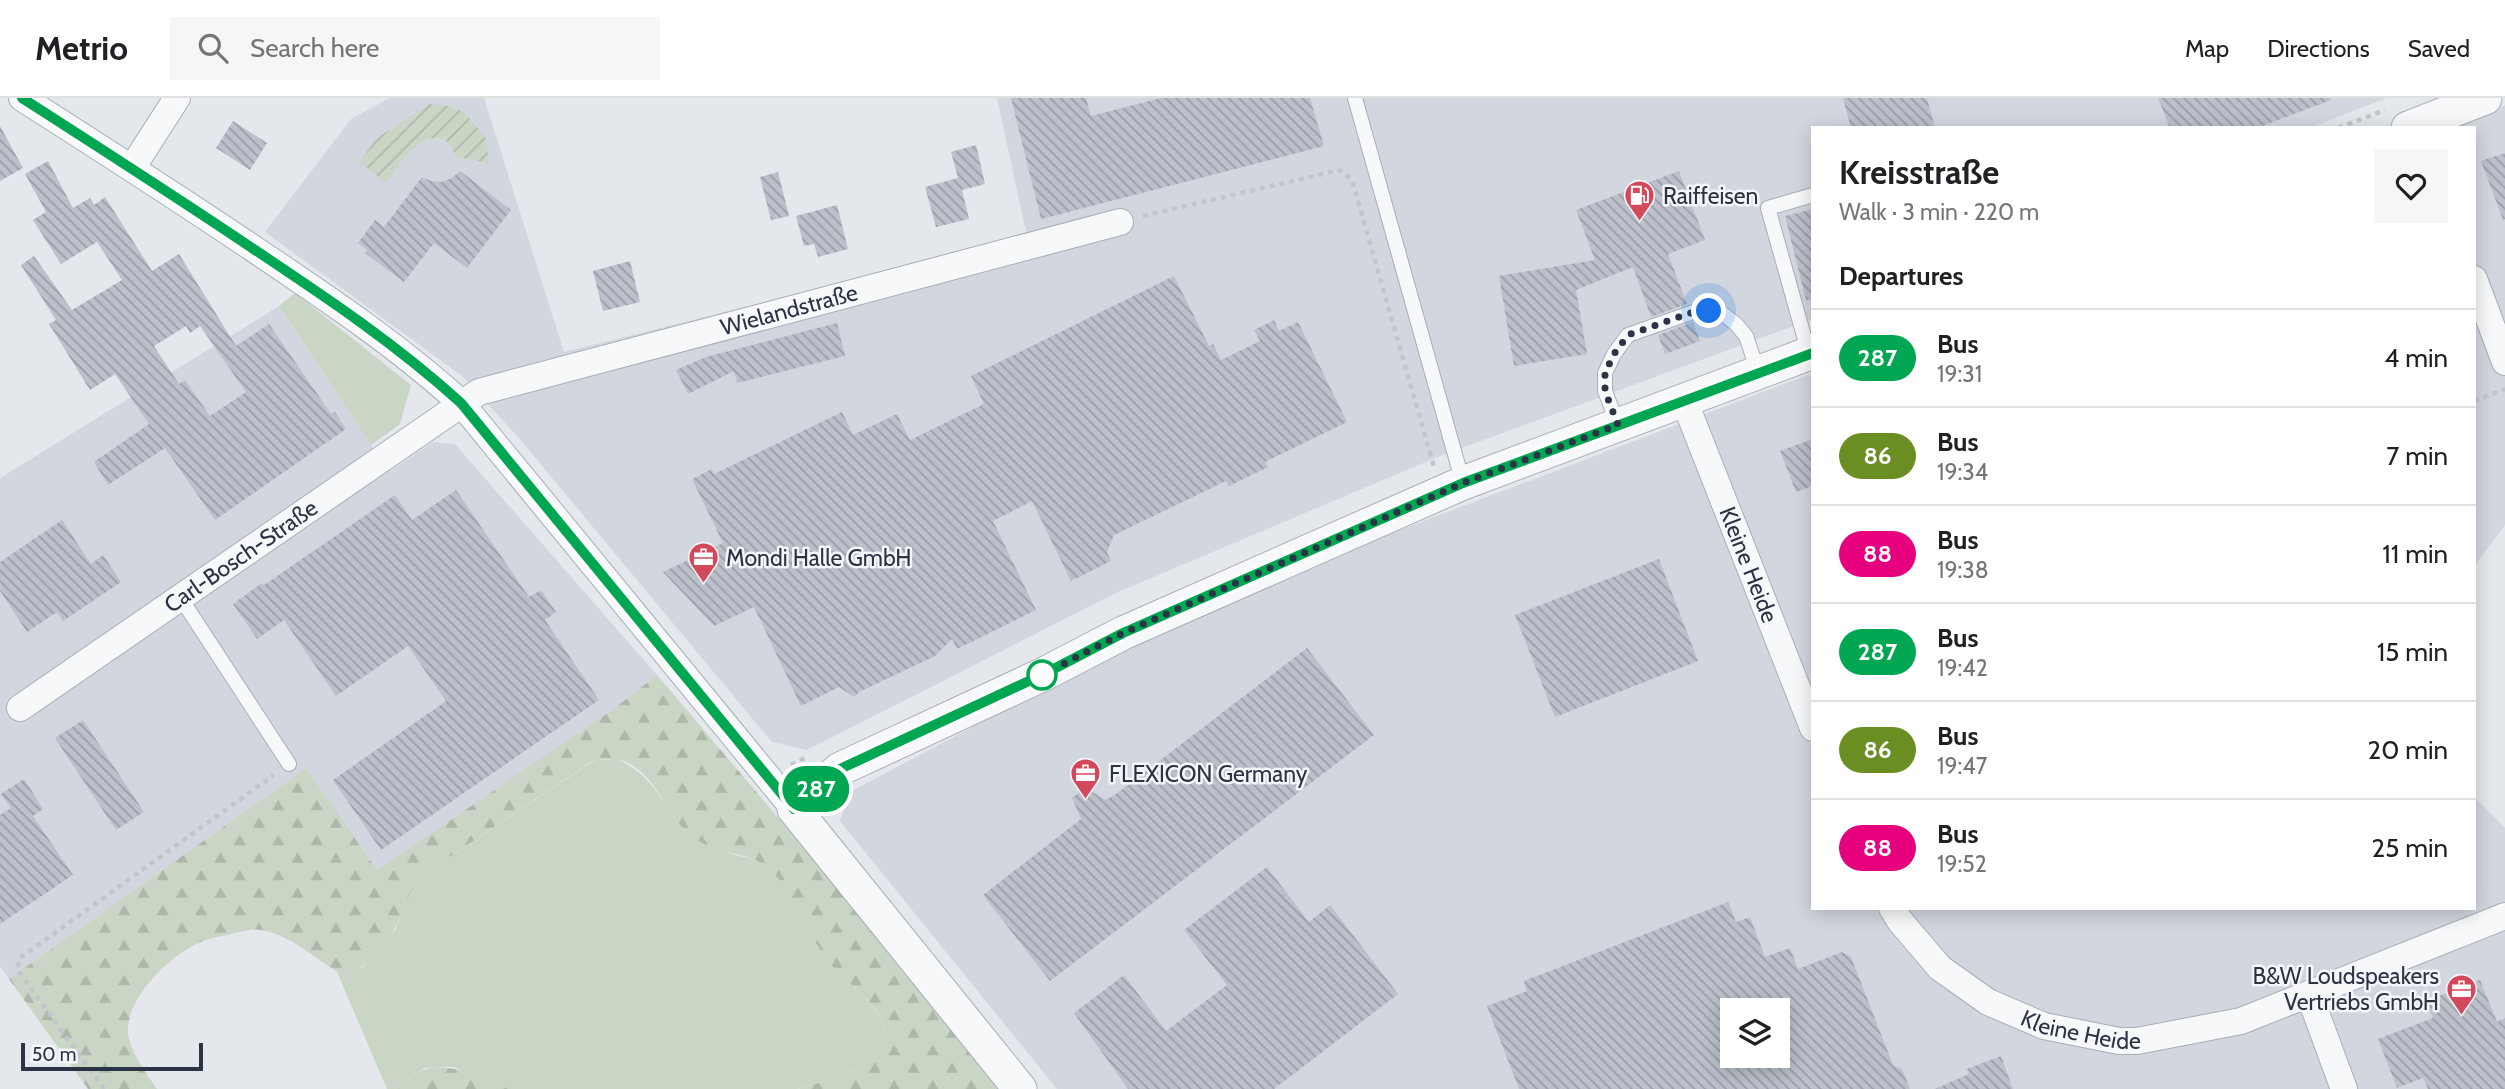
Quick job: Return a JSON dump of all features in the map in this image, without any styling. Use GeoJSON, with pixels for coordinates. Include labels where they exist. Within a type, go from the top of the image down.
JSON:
{"type":"FeatureCollection","features":[{"type":"Feature","properties":{"kind":"street"},"geometry":{"type":"LineString","coordinates":[[22,98],[322,295],[416,363],[461,403],[1020,1089]]}},
{"type":"Feature","properties":{"kind":"street"},"geometry":{"type":"LineString","coordinates":[[132,168],[177,98]]}},
{"type":"Feature","properties":{"kind":"street"},"geometry":{"type":"LineString","coordinates":[[2417,117],[2485,98]]}},
{"type":"Feature","properties":{"kind":"street","name":"Wielandstraße"},"geometry":{"type":"LineString","coordinates":[[461,403],[479,392],[1120,222]]}},
{"type":"Feature","properties":{"kind":"street"},"geometry":{"type":"LineString","coordinates":[[2476,284],[2505,362]]}},
{"type":"Feature","properties":{"kind":"street"},"geometry":{"type":"LineString","coordinates":[[794,809],[840,769],[1032,680],[1123,633],[1449,477],[1618,425],[1811,353]]}},
{"type":"Feature","properties":{"kind":"street","name":"Kleine Heide"},"geometry":{"type":"LineString","coordinates":[[1684,400],[1811,723]]}},
{"type":"Feature","properties":{"kind":"street","name":"Carl-Bosch-Straße"},"geometry":{"type":"LineString","coordinates":[[20,708],[435,425],[461,403]]}},
{"type":"Feature","properties":{"kind":"street","name":"Kleine Heide"},"geometry":{"type":"LineString","coordinates":[[1893,910],[1940,968],[1988,1002],[2044,1026],[2119,1041],[2137,1041],[2241,1021],[2505,916]]}},
{"type":"Feature","properties":{"kind":"street"},"geometry":{"type":"LineString","coordinates":[[2309,994],[2344,1089]]}},
{"type":"Feature","properties":{"kind":"lane"},"geometry":{"type":"LineString","coordinates":[[1355,98],[1449,477]]}},
{"type":"Feature","properties":{"kind":"lane"},"geometry":{"type":"LineString","coordinates":[[1811,196],[1768,208],[1811,353]]}},
{"type":"Feature","properties":{"kind":"lane"},"geometry":{"type":"LineString","coordinates":[[1618,425],[1605,391],[1605,373],[1614,354],[1628,335],[1696,311],[1723,314],[1737,324],[1746,336],[1758,372]]}},
{"type":"Feature","properties":{"kind":"lane"},"geometry":{"type":"LineString","coordinates":[[180,597],[289,764]]}},
{"type":"Feature","properties":{"kind":"path"},"geometry":{"type":"LineString","coordinates":[[2352,126],[2417,117]]}},
{"type":"Feature","properties":{"kind":"path"},"geometry":{"type":"LineString","coordinates":[[1120,222],[1340,170],[1352,180],[1449,477]]}},
{"type":"Feature","properties":{"kind":"path"},"geometry":{"type":"LineString","coordinates":[[2476,400],[2505,388]]}},
{"type":"Feature","properties":{"kind":"path"},"geometry":{"type":"LineString","coordinates":[[104,1089],[17,969],[20,958],[289,764]]}},
{"type":"Feature","properties":{"kind":"shaded area"},"geometry":{"type":"Polygon","coordinates":[[[390,98],[484,98],[564,352],[1027,237],[997,98],[2386,98],[2315,126],[1811,126],[1811,320],[1440,456],[1118,592],[807,750],[772,742],[518,437],[462,376],[265,232],[351,119],[390,98]]]}},
{"type":"Feature","properties":{"kind":"shaded area"},"geometry":{"type":"Polygon","coordinates":[[[2505,105],[2505,525],[2476,564],[2476,126],[2452,126],[2505,105]]]}},
{"type":"Feature","properties":{"kind":"shaded area"},"geometry":{"type":"Polygon","coordinates":[[[279,306],[389,472],[433,442],[455,444],[657,675],[612,710],[376,871],[306,768],[9,979],[0,966],[0,478],[279,306]]]}},
{"type":"Feature","properties":{"kind":"shaded area"},"geometry":{"type":"Polygon","coordinates":[[[1811,374],[1811,910],[2476,910],[2476,799],[2505,828],[2505,1089],[1057,1089],[840,821],[850,792],[1118,650],[1358,546],[1811,374]]]}},
{"type":"Feature","properties":{"kind":"green space"},"geometry":{"type":"Polygon","coordinates":[[[429,104],[449,106],[465,113],[486,138],[489,163],[457,157],[445,139],[427,138],[406,155],[386,183],[359,162],[377,138],[429,104]]]}},
{"type":"Feature","properties":{"kind":"green space"},"geometry":{"type":"Polygon","coordinates":[[[295,293],[411,385],[400,424],[371,445],[279,306],[295,293]]]}},
{"type":"Feature","properties":{"kind":"green space"},"geometry":{"type":"Polygon","coordinates":[[[657,675],[831,880],[998,1089],[797,1089],[846,1074],[869,1061],[883,1043],[885,1032],[882,1021],[868,1001],[840,975],[824,955],[786,889],[766,866],[753,859],[713,848],[692,837],[681,826],[646,776],[627,762],[616,759],[594,760],[421,876],[384,947],[361,967],[337,972],[292,942],[258,930],[246,930],[206,940],[175,957],[142,992],[129,1019],[128,1032],[132,1047],[157,1089],[88,1089],[9,979],[306,768],[377,870],[612,710],[657,675]]]}},
{"type":"Feature","properties":{"kind":"green space"},"geometry":{"type":"Polygon","coordinates":[[[617,759],[647,780],[686,831],[718,849],[759,861],[774,872],[791,896],[824,955],[839,974],[867,1000],[881,1020],[885,1031],[884,1042],[879,1051],[870,1060],[847,1073],[797,1089],[508,1089],[454,1067],[436,1067],[425,1068],[407,1079],[398,1089],[387,1089],[337,972],[363,967],[395,930],[410,890],[421,876],[595,760],[617,759]]]}},
{"type":"Feature","properties":{"kind":"green space"},"geometry":{"type":"Polygon","coordinates":[[[436,1067],[474,1073],[508,1089],[398,1089],[415,1074],[436,1067]]]}},
{"type":"Feature","properties":{"kind":"building"},"geometry":{"type":"Polygon","coordinates":[[[1011,98],[1086,98],[1091,116],[1161,98],[1310,98],[1324,146],[1041,219],[1011,98]]]}},
{"type":"Feature","properties":{"kind":"building"},"geometry":{"type":"Polygon","coordinates":[[[1843,98],[1927,98],[1934,126],[1850,126],[1843,98]]]}},
{"type":"Feature","properties":{"kind":"building"},"geometry":{"type":"Polygon","coordinates":[[[2158,98],[2331,100],[2262,126],[2169,126],[2158,98]]]}},
{"type":"Feature","properties":{"kind":"building"},"geometry":{"type":"Polygon","coordinates":[[[233,121],[267,143],[250,170],[216,148],[233,121]]]}},
{"type":"Feature","properties":{"kind":"building"},"geometry":{"type":"Polygon","coordinates":[[[0,126],[23,168],[0,181],[0,126]]]}},
{"type":"Feature","properties":{"kind":"building"},"geometry":{"type":"Polygon","coordinates":[[[976,145],[985,184],[962,190],[969,219],[936,227],[925,187],[958,178],[951,152],[976,145]]]}},
{"type":"Feature","properties":{"kind":"building"},"geometry":{"type":"Polygon","coordinates":[[[2505,153],[2505,219],[2503,220],[2481,161],[2505,153]]]}},
{"type":"Feature","properties":{"kind":"building"},"geometry":{"type":"Polygon","coordinates":[[[48,161],[73,208],[90,198],[94,205],[105,197],[152,271],[179,254],[236,346],[269,324],[331,414],[335,412],[346,429],[215,520],[165,448],[108,485],[94,462],[149,424],[115,374],[90,390],[49,324],[56,320],[21,265],[34,256],[72,310],[122,280],[97,242],[61,264],[33,220],[46,212],[25,174],[48,161]],[[186,326],[154,346],[179,384],[185,380],[210,416],[246,392],[200,326],[190,333],[186,326]]]}},
{"type":"Feature","properties":{"kind":"building"},"geometry":{"type":"Polygon","coordinates":[[[460,171],[511,210],[467,268],[434,243],[404,282],[365,253],[367,250],[358,243],[375,220],[384,227],[422,177],[442,182],[460,171]]]}},
{"type":"Feature","properties":{"kind":"building"},"geometry":{"type":"Polygon","coordinates":[[[1679,171],[1705,240],[1668,254],[1687,304],[1651,317],[1633,267],[1576,290],[1587,354],[1514,366],[1499,276],[1595,260],[1576,210],[1679,171]]]}},
{"type":"Feature","properties":{"kind":"building"},"geometry":{"type":"Polygon","coordinates":[[[778,172],[789,216],[771,220],[760,177],[778,172]]]}},
{"type":"Feature","properties":{"kind":"building"},"geometry":{"type":"Polygon","coordinates":[[[837,205],[848,249],[818,257],[814,244],[804,246],[796,216],[837,205]]]}},
{"type":"Feature","properties":{"kind":"building"},"geometry":{"type":"Polygon","coordinates":[[[1811,210],[1811,299],[1806,300],[1785,216],[1811,210]]]}},
{"type":"Feature","properties":{"kind":"building"},"geometry":{"type":"Polygon","coordinates":[[[630,261],[640,302],[603,311],[593,271],[630,261]]]}},
{"type":"Feature","properties":{"kind":"building"},"geometry":{"type":"Polygon","coordinates":[[[1174,276],[1209,346],[1213,344],[1221,360],[1260,341],[1254,330],[1274,320],[1279,331],[1298,322],[1347,422],[1265,462],[1268,467],[1229,486],[1226,481],[1114,535],[1107,552],[1111,561],[1071,581],[1032,501],[993,521],[1036,610],[957,649],[952,639],[935,656],[859,692],[854,697],[839,687],[801,706],[754,607],[714,626],[663,572],[723,543],[692,479],[712,469],[714,474],[842,412],[853,435],[897,414],[910,440],[984,404],[971,376],[1174,276]]]}},
{"type":"Feature","properties":{"kind":"building"},"geometry":{"type":"Polygon","coordinates":[[[1693,322],[1700,341],[1665,354],[1658,335],[1693,322]]]}},
{"type":"Feature","properties":{"kind":"building"},"geometry":{"type":"Polygon","coordinates":[[[837,323],[845,356],[737,383],[734,371],[688,394],[676,370],[706,357],[837,323]]]}},
{"type":"Feature","properties":{"kind":"building"},"geometry":{"type":"Polygon","coordinates":[[[1811,440],[1811,487],[1796,492],[1780,451],[1811,440]]]}},
{"type":"Feature","properties":{"kind":"building"},"geometry":{"type":"Polygon","coordinates":[[[456,490],[529,597],[541,590],[556,612],[545,620],[599,700],[381,850],[333,780],[446,701],[408,646],[336,696],[284,620],[257,639],[233,604],[395,495],[412,520],[456,490]]]}},
{"type":"Feature","properties":{"kind":"building"},"geometry":{"type":"Polygon","coordinates":[[[62,520],[91,564],[103,555],[121,582],[63,621],[57,612],[27,632],[0,591],[0,562],[62,520]]]}},
{"type":"Feature","properties":{"kind":"building"},"geometry":{"type":"Polygon","coordinates":[[[1659,559],[1698,661],[1555,717],[1515,615],[1659,559]]]}},
{"type":"Feature","properties":{"kind":"building"},"geometry":{"type":"Polygon","coordinates":[[[1307,648],[1374,735],[1050,981],[983,895],[1081,819],[1072,798],[1082,790],[1088,789],[1105,800],[1116,794],[1307,648]]]}},
{"type":"Feature","properties":{"kind":"building"},"geometry":{"type":"Polygon","coordinates":[[[83,720],[144,812],[116,830],[55,738],[83,720]]]}},
{"type":"Feature","properties":{"kind":"building"},"geometry":{"type":"Polygon","coordinates":[[[24,779],[43,809],[33,816],[73,875],[0,924],[0,815],[11,808],[1,794],[24,779]]]}},
{"type":"Feature","properties":{"kind":"building"},"geometry":{"type":"Polygon","coordinates":[[[1267,867],[1309,922],[1330,905],[1398,994],[1274,1089],[1128,1089],[1074,1013],[1124,975],[1166,1031],[1227,985],[1184,930],[1267,867]]]}},
{"type":"Feature","properties":{"kind":"building"},"geometry":{"type":"Polygon","coordinates":[[[1728,902],[1736,922],[1750,917],[1765,957],[1790,948],[1798,969],[1842,952],[1851,957],[1893,1065],[1902,1069],[1910,1089],[1519,1089],[1487,1006],[1527,991],[1524,981],[1728,902]]]}},
{"type":"Feature","properties":{"kind":"building"},"geometry":{"type":"Polygon","coordinates":[[[2480,980],[2497,1022],[2505,1018],[2505,1089],[2428,1089],[2423,1078],[2397,1088],[2378,1039],[2433,1018],[2426,1001],[2480,980]]]}},
{"type":"Feature","properties":{"kind":"building"},"geometry":{"type":"Polygon","coordinates":[[[2001,1056],[2013,1089],[1935,1089],[1969,1074],[1967,1069],[2001,1056]]]}},
{"type":"Feature","properties":{"kind":"bus line","name":"287"},"geometry":{"type":"LineString","coordinates":[[22,98],[322,295],[416,363],[461,403],[794,809],[840,769],[1044,674],[1123,633],[1463,483],[1811,354]]}},
{"type":"Feature","properties":{"kind":"place","name":"Raiffeisen"},"geometry":{"type":"Point","coordinates":[1640,223]}},
{"type":"Feature","properties":{"kind":"place","name":"Mondi Halle GmbH"},"geometry":{"type":"Point","coordinates":[703,585]}},
{"type":"Feature","properties":{"kind":"place","name":"FLEXICON Germany"},"geometry":{"type":"Point","coordinates":[1086,801]}},
{"type":"Feature","properties":{"kind":"place","name":"B&W Loudspeakers Vertriebs GmbH"},"geometry":{"type":"Point","coordinates":[2462,1016]}},
{"type":"Feature","properties":{"kind":"route"},"geometry":{"type":"LineString","coordinates":[[1042,675],[1123,633],[1463,483],[1618,425],[1605,391],[1605,373],[1614,354],[1628,335],[1696,311],[1709,311]]}}]}
